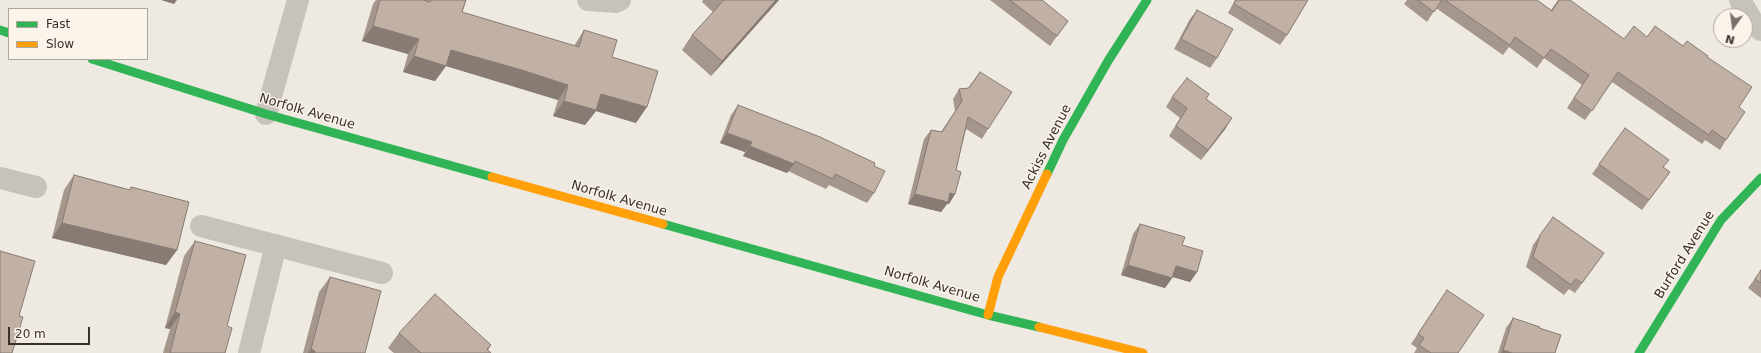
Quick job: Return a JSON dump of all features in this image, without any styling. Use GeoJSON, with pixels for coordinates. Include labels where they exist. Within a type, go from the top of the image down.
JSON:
{"type":"FeatureCollection","features":[{"type":"Feature","properties":{"kind":"main road","name":"Ackiss Avenue"},"geometry":{"type":"LineString","coordinates":[[988,314],[998,277],[1063,140],[1108,61],[1147,0]]}},
{"type":"Feature","properties":{"kind":"main road","name":"Norfolk Avenue"},"geometry":{"type":"LineString","coordinates":[[95,60],[266,114],[988,314],[1142,353]]}},
{"type":"Feature","properties":{"kind":"main road","name":"Burford Avenue"},"geometry":{"type":"LineString","coordinates":[[1639,353],[1721,220],[1761,178]]}},
{"type":"Feature","properties":{"kind":"street"},"geometry":{"type":"LineString","coordinates":[[266,114],[298,0]]}},
{"type":"Feature","properties":{"kind":"street"},"geometry":{"type":"LineString","coordinates":[[588,0],[616,2],[620,0]]}},
{"type":"Feature","properties":{"kind":"street"},"geometry":{"type":"LineString","coordinates":[[1740,0],[1753,22],[1761,30]]}},
{"type":"Feature","properties":{"kind":"street"},"geometry":{"type":"LineString","coordinates":[[0,178],[36,187]]}},
{"type":"Feature","properties":{"kind":"street"},"geometry":{"type":"LineString","coordinates":[[201,226],[382,273]]}},
{"type":"Feature","properties":{"kind":"street"},"geometry":{"type":"LineString","coordinates":[[249,353],[276,245]]}},
{"type":"Feature","properties":{"kind":"building"},"geometry":{"type":"Polygon","coordinates":[[[380,0],[423,0],[430,2],[431,0],[466,0],[462,12],[579,47],[584,30],[617,40],[612,57],[658,71],[647,107],[601,94],[596,110],[564,101],[568,85],[522,70],[451,50],[446,66],[414,56],[419,39],[373,26],[380,0]]]}},
{"type":"Feature","properties":{"kind":"building"},"geometry":{"type":"Polygon","coordinates":[[[724,0],[776,0],[722,61],[692,35],[724,0]]]}},
{"type":"Feature","properties":{"kind":"building"},"geometry":{"type":"Polygon","coordinates":[[[1010,0],[1042,0],[1068,21],[1057,36],[1010,0]]]}},
{"type":"Feature","properties":{"kind":"building"},"geometry":{"type":"Polygon","coordinates":[[[1236,0],[1308,0],[1287,35],[1234,4],[1236,0]]]}},
{"type":"Feature","properties":{"kind":"building"},"geometry":{"type":"Polygon","coordinates":[[[1418,0],[1442,0],[1434,12],[1418,0]]]}},
{"type":"Feature","properties":{"kind":"building"},"geometry":{"type":"Polygon","coordinates":[[[1445,0],[1537,0],[1552,11],[1559,0],[1570,0],[1624,39],[1634,26],[1647,37],[1655,26],[1683,46],[1687,41],[1708,56],[1707,57],[1752,87],[1739,107],[1745,112],[1726,140],[1712,130],[1709,135],[1618,72],[1592,111],[1574,98],[1589,75],[1551,49],[1544,58],[1515,37],[1510,45],[1445,0]]]}},
{"type":"Feature","properties":{"kind":"building"},"geometry":{"type":"Polygon","coordinates":[[[1197,10],[1233,29],[1217,58],[1181,39],[1197,10]]]}},
{"type":"Feature","properties":{"kind":"building"},"geometry":{"type":"Polygon","coordinates":[[[980,72],[1012,92],[988,129],[968,117],[956,170],[961,172],[955,194],[950,193],[948,202],[915,194],[931,130],[942,132],[962,101],[959,89],[969,88],[980,72]]]}},
{"type":"Feature","properties":{"kind":"building"},"geometry":{"type":"Polygon","coordinates":[[[1187,78],[1209,94],[1206,99],[1232,118],[1208,150],[1176,126],[1187,108],[1172,97],[1187,78]]]}},
{"type":"Feature","properties":{"kind":"building"},"geometry":{"type":"Polygon","coordinates":[[[738,105],[820,137],[875,163],[874,166],[885,171],[874,193],[835,174],[833,179],[795,161],[794,164],[750,146],[752,142],[727,133],[738,105]]]}},
{"type":"Feature","properties":{"kind":"building"},"geometry":{"type":"Polygon","coordinates":[[[1625,128],[1669,160],[1663,167],[1670,172],[1649,200],[1599,164],[1625,128]]]}},
{"type":"Feature","properties":{"kind":"building"},"geometry":{"type":"Polygon","coordinates":[[[74,175],[130,190],[131,187],[189,202],[177,250],[62,223],[74,175]]]}},
{"type":"Feature","properties":{"kind":"building"},"geometry":{"type":"Polygon","coordinates":[[[1553,217],[1604,253],[1582,283],[1576,279],[1571,285],[1533,257],[1540,235],[1553,217]]]}},
{"type":"Feature","properties":{"kind":"building"},"geometry":{"type":"Polygon","coordinates":[[[1140,224],[1185,237],[1182,245],[1203,251],[1197,272],[1176,266],[1172,278],[1128,265],[1140,224]]]}},
{"type":"Feature","properties":{"kind":"building"},"geometry":{"type":"Polygon","coordinates":[[[195,241],[246,255],[227,326],[232,328],[225,353],[170,353],[180,314],[175,312],[195,241]]]}},
{"type":"Feature","properties":{"kind":"building"},"geometry":{"type":"Polygon","coordinates":[[[0,251],[35,261],[19,316],[23,317],[12,353],[0,353],[0,251]]]}},
{"type":"Feature","properties":{"kind":"building"},"geometry":{"type":"Polygon","coordinates":[[[1761,270],[1761,283],[1755,279],[1761,270]]]}},
{"type":"Feature","properties":{"kind":"building"},"geometry":{"type":"Polygon","coordinates":[[[330,277],[381,291],[365,353],[315,353],[315,351],[311,349],[330,277]]]}},
{"type":"Feature","properties":{"kind":"building"},"geometry":{"type":"Polygon","coordinates":[[[1447,290],[1484,315],[1458,353],[1431,353],[1419,345],[1424,338],[1418,334],[1447,290]]]}},
{"type":"Feature","properties":{"kind":"building"},"geometry":{"type":"Polygon","coordinates":[[[435,294],[491,345],[487,349],[491,353],[421,353],[399,333],[435,294]]]}},
{"type":"Feature","properties":{"kind":"building"},"geometry":{"type":"Polygon","coordinates":[[[1513,318],[1561,335],[1555,353],[1512,353],[1503,350],[1513,318]]]}},
{"type":"Feature","properties":{"kind":"traffic: fast"},"geometry":{"type":"LineString","coordinates":[[1047,174],[1063,140],[1108,61],[1147,0]]}},
{"type":"Feature","properties":{"kind":"traffic: fast"},"geometry":{"type":"LineString","coordinates":[[0,30],[8,33]]}},
{"type":"Feature","properties":{"kind":"traffic: fast"},"geometry":{"type":"LineString","coordinates":[[95,60],[266,114],[492,177]]}},
{"type":"Feature","properties":{"kind":"traffic: fast"},"geometry":{"type":"LineString","coordinates":[[1639,353],[1721,220],[1761,178]]}},
{"type":"Feature","properties":{"kind":"traffic: fast"},"geometry":{"type":"LineString","coordinates":[[663,224],[988,315],[1039,327]]}},
{"type":"Feature","properties":{"kind":"traffic: slow"},"geometry":{"type":"LineString","coordinates":[[988,315],[998,277],[1047,174]]}},
{"type":"Feature","properties":{"kind":"traffic: slow"},"geometry":{"type":"LineString","coordinates":[[492,177],[663,224]]}},
{"type":"Feature","properties":{"kind":"traffic: slow"},"geometry":{"type":"LineString","coordinates":[[1039,327],[1143,353]]}}]}
